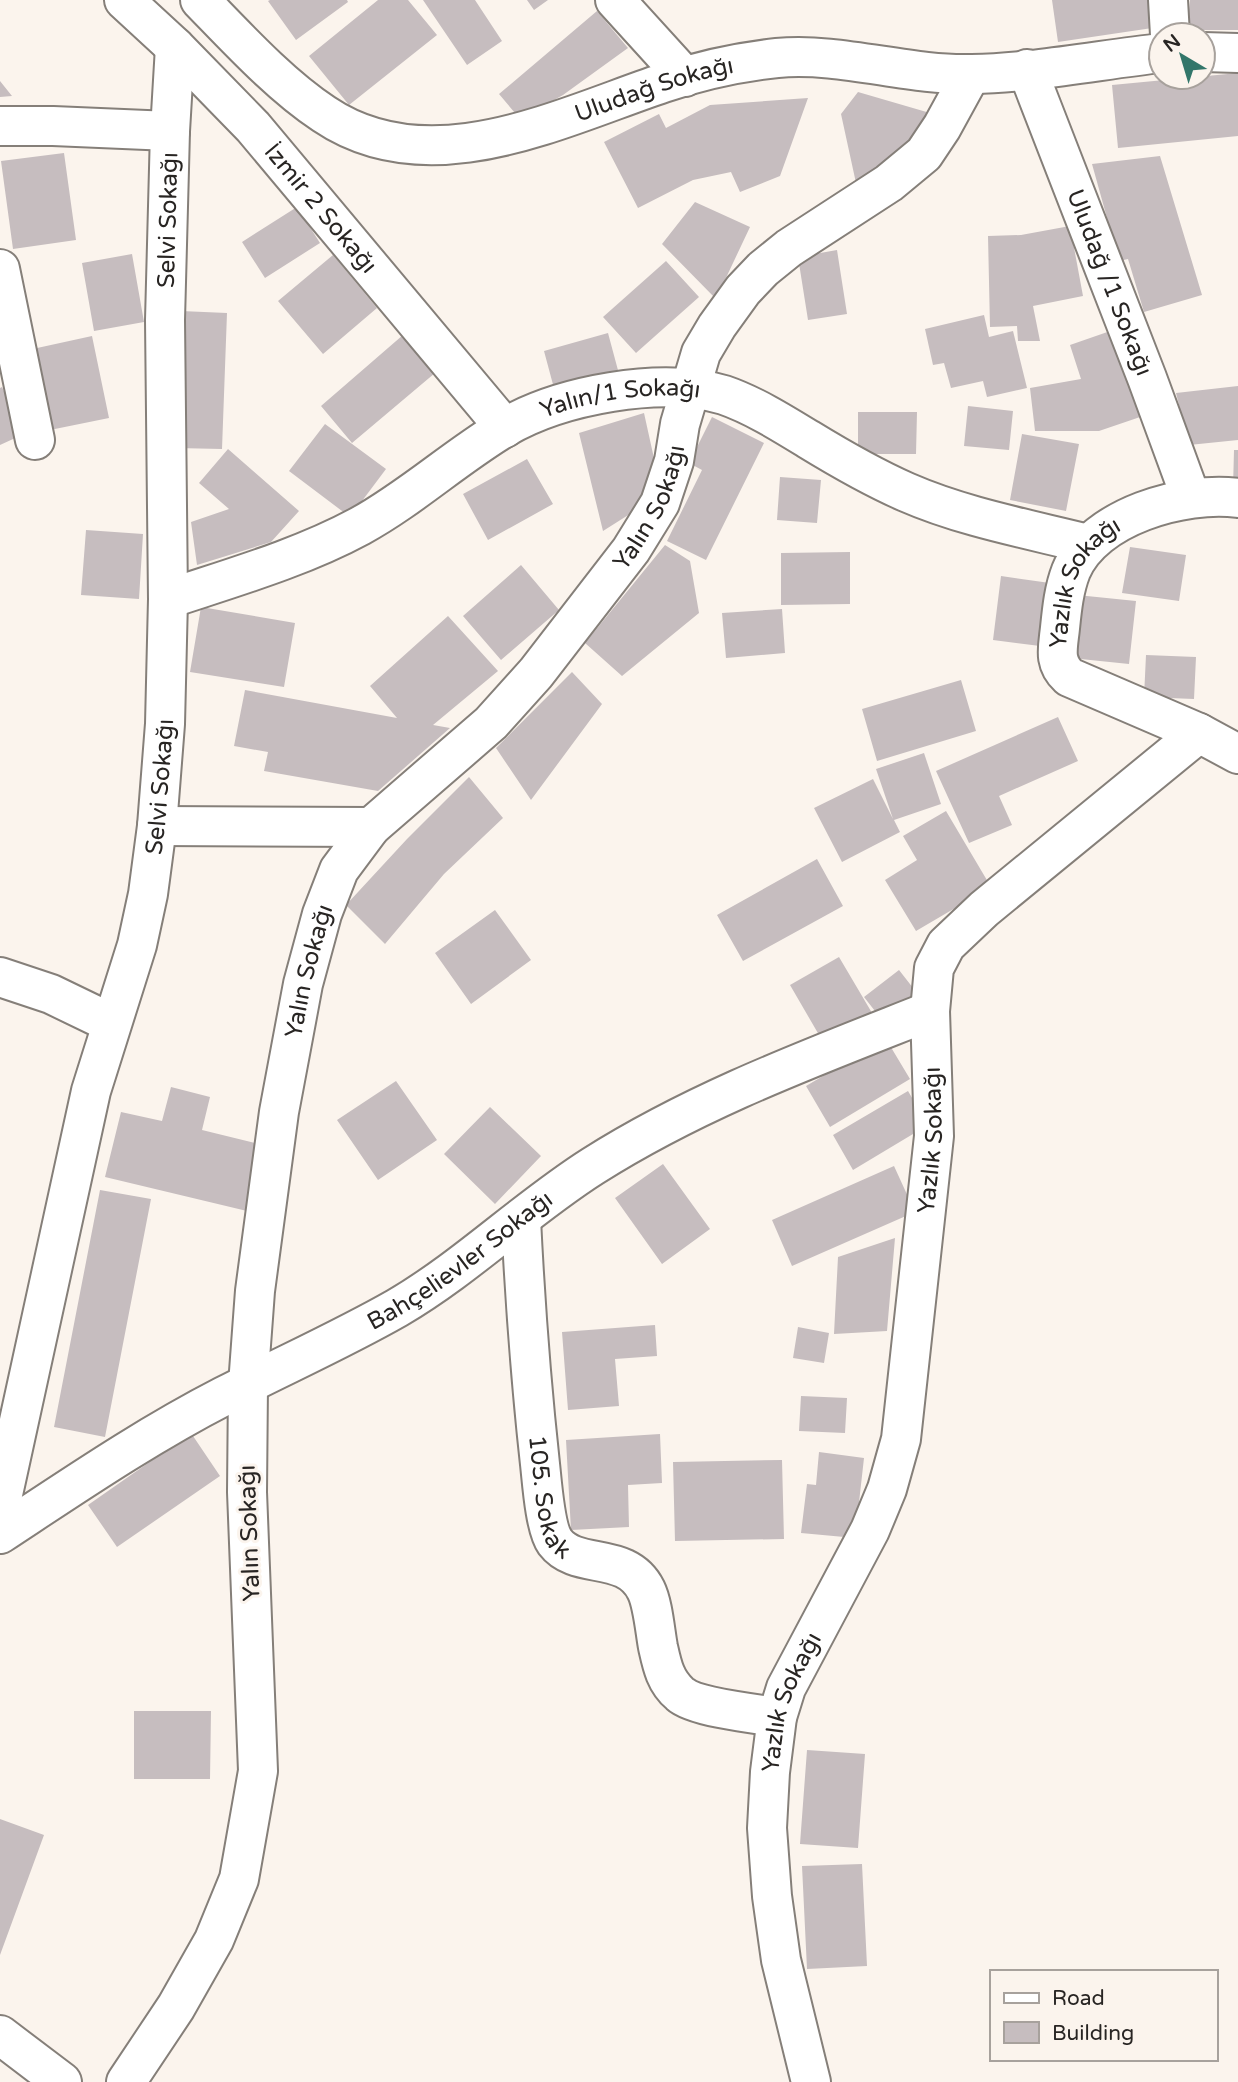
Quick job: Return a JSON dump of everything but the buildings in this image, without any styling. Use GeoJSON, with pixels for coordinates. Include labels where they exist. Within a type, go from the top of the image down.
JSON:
{"type":"FeatureCollection","features":[{"type":"Feature","properties":{"kind":"street","name":"İzmir 2 Sokağı"},"geometry":{"type":"LineString","coordinates":[[124,0],[175,47],[253,127],[505,428]]}},
{"type":"Feature","properties":{"kind":"street","name":"Uludağ Sokağı"},"geometry":{"type":"LineString","coordinates":[[200,0],[295,91],[325,115],[363,134],[394,143],[438,144],[497,139],[560,122],[711,69],[778,58],[835,60],[971,75],[1147,55]]}},
{"type":"Feature","properties":{"kind":"street"},"geometry":{"type":"LineString","coordinates":[[615,0],[685,77]]}},
{"type":"Feature","properties":{"kind":"street"},"geometry":{"type":"LineString","coordinates":[[1168,0],[1169,21]]}},
{"type":"Feature","properties":{"kind":"street","name":"Selvi Sokağı"},"geometry":{"type":"LineString","coordinates":[[0,1508],[91,1091],[137,945],[158,826],[165,724],[168,599],[165,320],[175,47]]}},
{"type":"Feature","properties":{"kind":"street"},"geometry":{"type":"LineString","coordinates":[[1217,52],[1238,53]]}},
{"type":"Feature","properties":{"kind":"street","name":"Uludağ /1 Sokağı"},"geometry":{"type":"LineString","coordinates":[[1027,69],[1191,499]]}},
{"type":"Feature","properties":{"kind":"street","name":"Yalın Sokağı"},"geometry":{"type":"LineString","coordinates":[[126,2082],[176,2007],[214,1940],[239,1880],[242,1866],[258,1771],[247,1492],[248,1385],[255,1291],[276,1140],[303,985],[322,914],[339,870],[371,827],[491,723],[536,673],[631,550],[660,503],[674,461],[689,388],[701,353],[743,290],[789,248],[889,183],[924,154],[943,127],[971,75]]}},
{"type":"Feature","properties":{"kind":"street"},"geometry":{"type":"LineString","coordinates":[[0,127],[53,126],[170,131]]}},
{"type":"Feature","properties":{"kind":"street"},"geometry":{"type":"LineString","coordinates":[[0,269],[35,440]]}},
{"type":"Feature","properties":{"kind":"street","name":"Yalın/1 Sokağı"},"geometry":{"type":"LineString","coordinates":[[168,599],[264,567],[359,527],[505,428],[533,414],[629,388],[689,388],[724,395],[772,418],[837,457],[907,492],[1008,524],[1088,544]]}},
{"type":"Feature","properties":{"kind":"street","name":"Yazlık Sokağı"},"geometry":{"type":"LineString","coordinates":[[811,2082],[781,1960],[772,1896],[767,1828],[770,1772],[777,1717],[786,1688],[870,1530],[887,1489],[901,1439],[934,1136],[930,1011],[933,968],[946,945],[984,909],[1199,733],[1069,677],[1060,668],[1057,657],[1064,591],[1072,569],[1088,544],[1108,528],[1144,511],[1191,499],[1238,498]]}},
{"type":"Feature","properties":{"kind":"street"},"geometry":{"type":"LineString","coordinates":[[1199,733],[1238,754]]}},
{"type":"Feature","properties":{"kind":"street"},"geometry":{"type":"LineString","coordinates":[[158,826],[371,827]]}},
{"type":"Feature","properties":{"kind":"street"},"geometry":{"type":"LineString","coordinates":[[0,978],[51,993],[111,1023]]}},
{"type":"Feature","properties":{"kind":"street","name":"Bahçelievler Sokağı"},"geometry":{"type":"LineString","coordinates":[[0,1534],[156,1433],[310,1356],[399,1306],[472,1258],[590,1168],[667,1122],[762,1078],[930,1011]]}},
{"type":"Feature","properties":{"kind":"street","name":"105. Sokak"},"geometry":{"type":"LineString","coordinates":[[521,1219],[528,1352],[545,1507],[555,1541],[572,1555],[632,1571],[646,1590],[662,1666],[669,1682],[681,1696],[710,1706],[777,1717]]}},
{"type":"Feature","properties":{"kind":"street"},"geometry":{"type":"LineString","coordinates":[[0,2035],[62,2082]]}}]}
